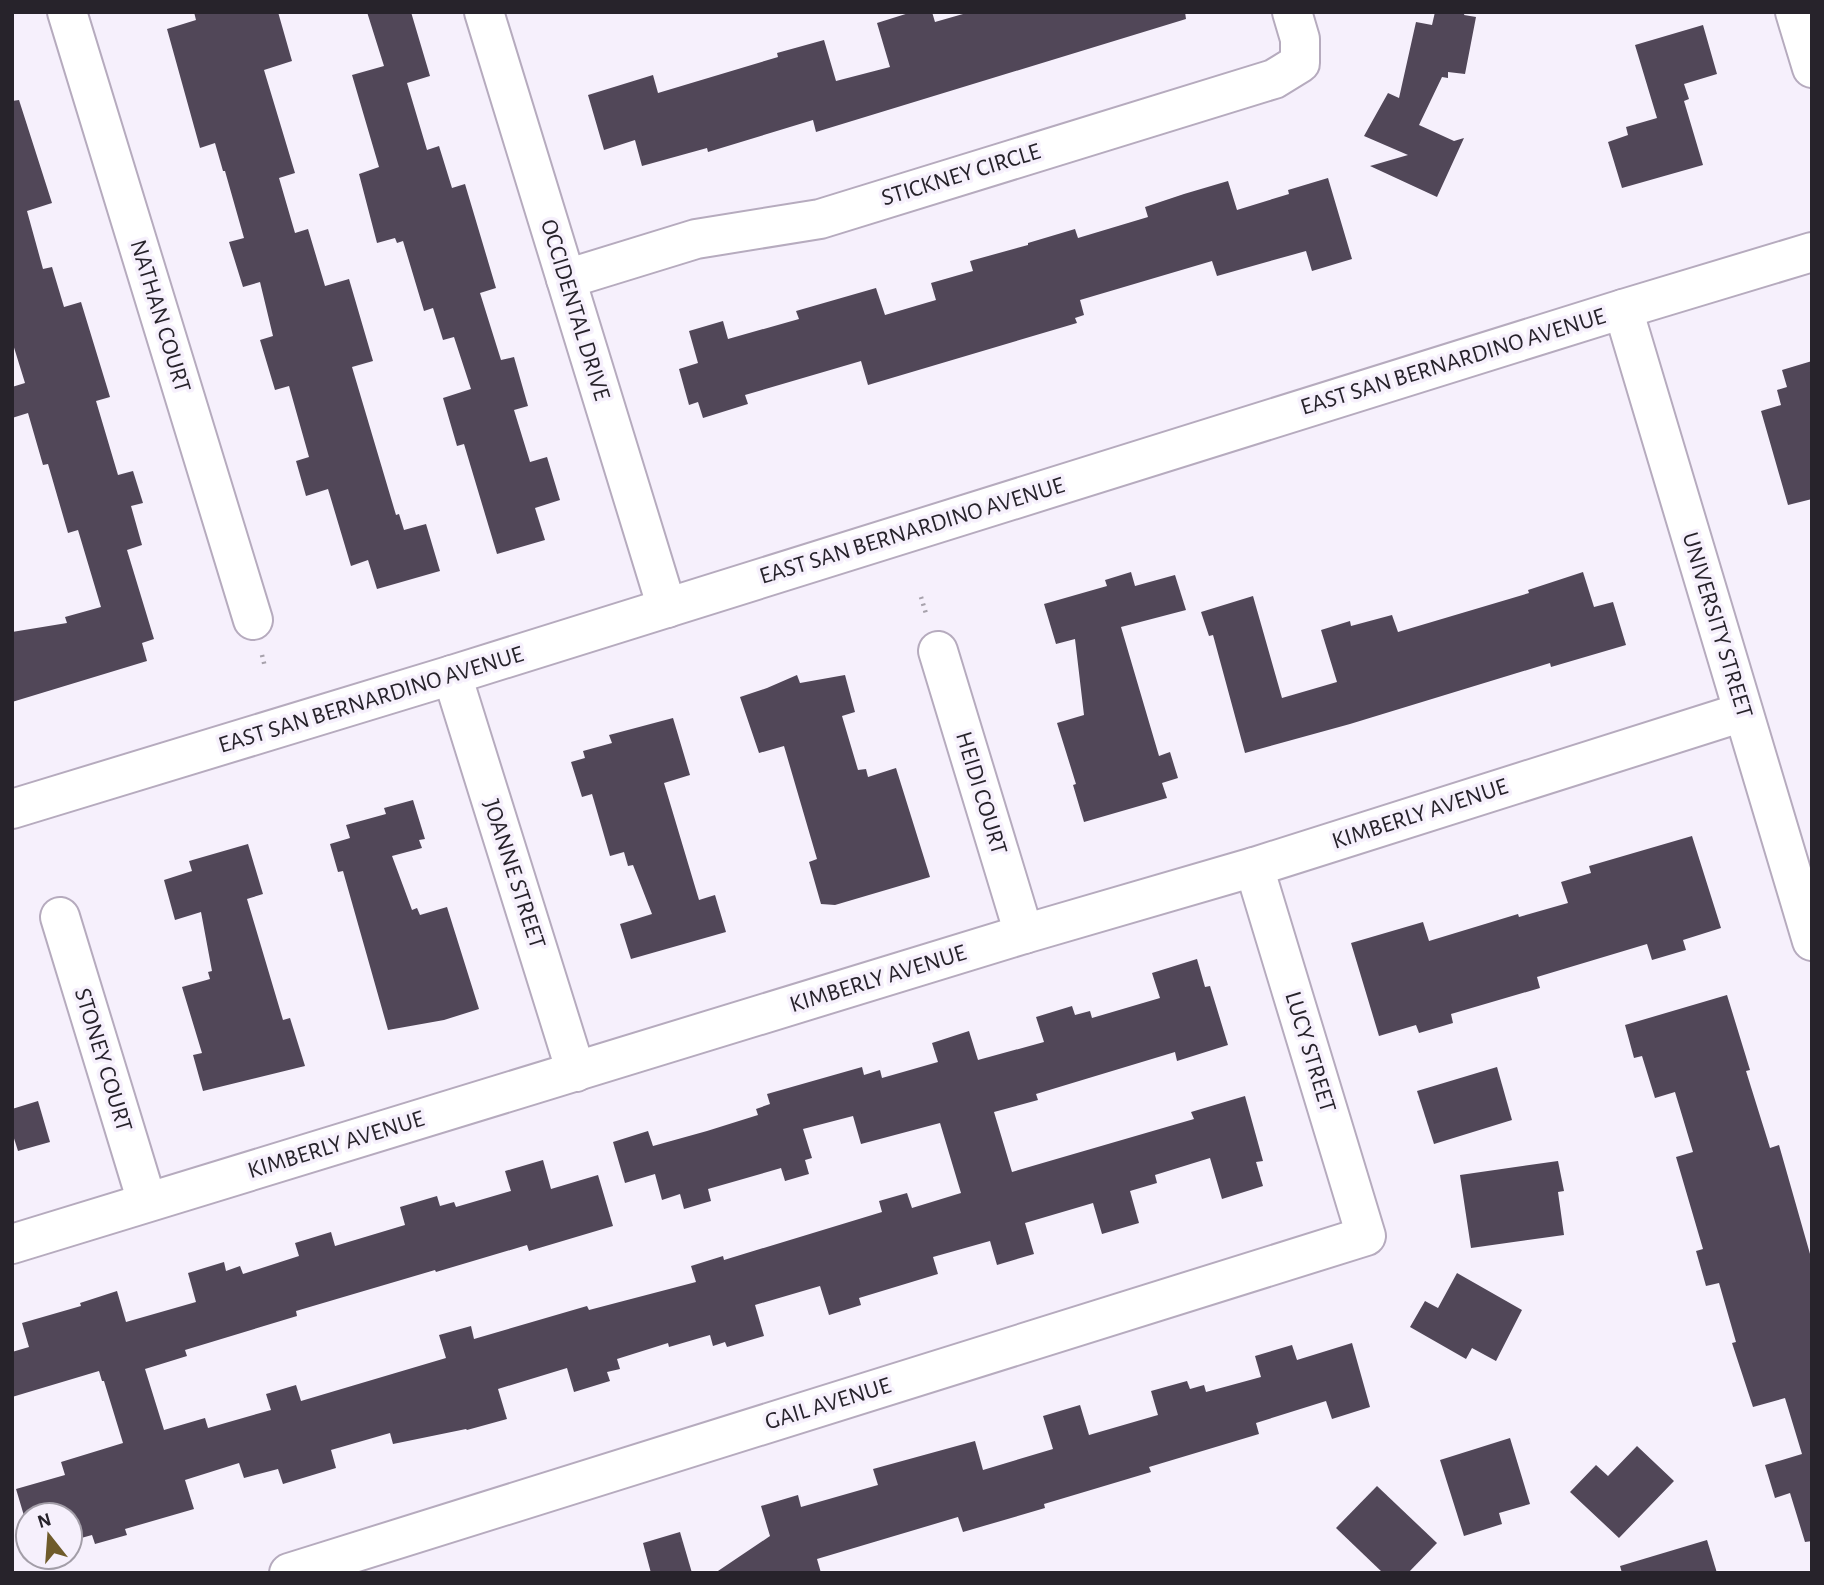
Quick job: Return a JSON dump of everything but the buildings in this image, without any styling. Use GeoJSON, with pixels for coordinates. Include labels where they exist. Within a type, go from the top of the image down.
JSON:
{"type":"FeatureCollection","features":[{"type":"Feature","properties":{"kind":"street","name":"NATHAN COURT"},"geometry":{"type":"LineString","coordinates":[[66,12],[253,620]]}},
{"type":"Feature","properties":{"kind":"street","name":"OCCIDENTAL DRIVE"},"geometry":{"type":"LineString","coordinates":[[484,12],[667,608]]}},
{"type":"Feature","properties":{"kind":"street","name":"STICKNEY CIRCLE"},"geometry":{"type":"LineString","coordinates":[[566,279],[696,239],[820,219],[1274,79],[1300,63],[1300,39],[1292,12]]}},
{"type":"Feature","properties":{"kind":"street"},"geometry":{"type":"LineString","coordinates":[[1795,12],[1812,68]]}},
{"type":"Feature","properties":{"kind":"street","name":"EAST SAN BERNARDINO AVENUE"},"geometry":{"type":"LineString","coordinates":[[12,809],[452,676],[1812,252]]}},
{"type":"Feature","properties":{"kind":"street","name":"UNIVERSITY STREET"},"geometry":{"type":"LineString","coordinates":[[1623,309],[1812,941]]}},
{"type":"Feature","properties":{"kind":"street","name":"HEIDI COURT"},"geometry":{"type":"LineString","coordinates":[[938,651],[1024,934]]}},
{"type":"Feature","properties":{"kind":"street","name":"JOANNE STREET"},"geometry":{"type":"LineString","coordinates":[[452,676],[576,1072]]}},
{"type":"Feature","properties":{"kind":"street","name":"KIMBERLY AVENUE"},"geometry":{"type":"LineString","coordinates":[[12,1244],[1024,934],[1254,867],[1743,712]]}},
{"type":"Feature","properties":{"kind":"street","name":"LUCY STREET"},"geometry":{"type":"LineString","coordinates":[[1254,867],[1366,1236]]}},
{"type":"Feature","properties":{"kind":"street","name":"STONEY COURT"},"geometry":{"type":"LineString","coordinates":[[60,917],[147,1202]]}},
{"type":"Feature","properties":{"kind":"street","name":"GAIL AVENUE"},"geometry":{"type":"LineString","coordinates":[[289,1573],[1366,1236]]}}]}
